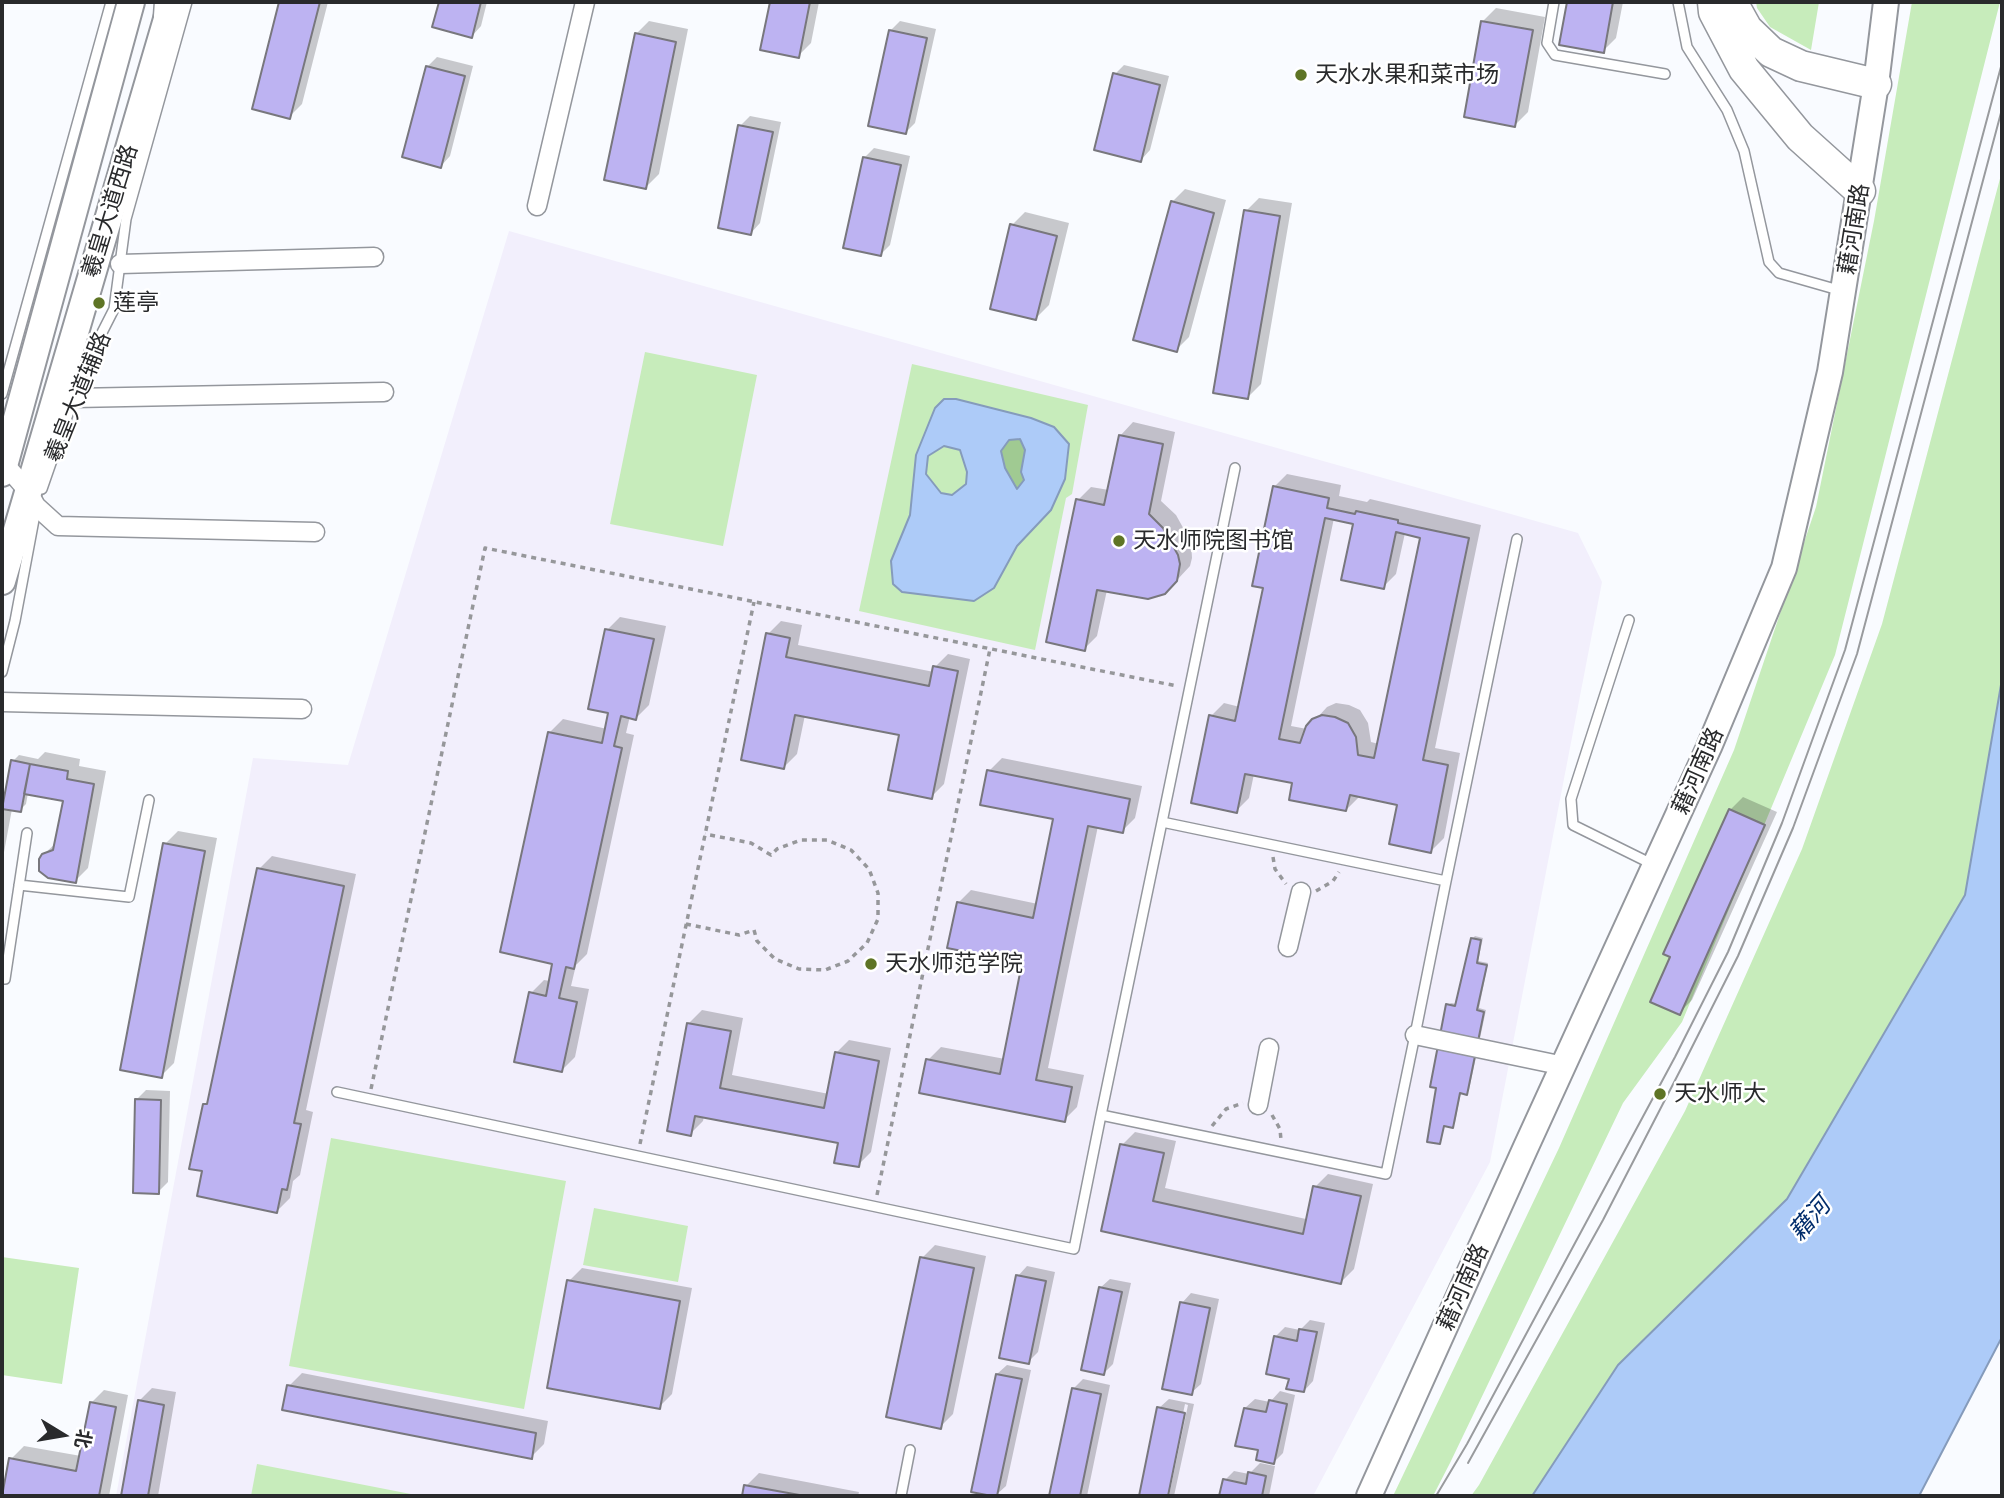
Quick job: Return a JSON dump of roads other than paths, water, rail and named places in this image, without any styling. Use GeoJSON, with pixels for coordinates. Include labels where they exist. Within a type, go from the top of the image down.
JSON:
{"type":"FeatureCollection","features":[{"type":"Feature","properties":{"kind":"highway"},"geometry":{"type":"LineString","coordinates":[[1713,2],[1714,12],[1744,69],[1800,137],[1860,191]]}},
{"type":"Feature","properties":{"kind":"highway"},"geometry":{"type":"LineString","coordinates":[[1732,2],[1746,29],[1771,52],[1801,65],[1876,84]]}},
{"type":"Feature","properties":{"kind":"main road","name":"羲皇大道西路"},"geometry":{"type":"LineString","coordinates":[[2,466],[131,2]]}},
{"type":"Feature","properties":{"kind":"main road","name":"藉河南路"},"geometry":{"type":"LineString","coordinates":[[1368,1496],[1709,747],[1784,568],[1830,372],[1860,191],[1886,2]]}},
{"type":"Feature","properties":{"kind":"main road","name":"羲皇大道西路"},"geometry":{"type":"LineString","coordinates":[[2,581],[32,498],[175,5]]}},
{"type":"Feature","properties":{"kind":"street"},"geometry":{"type":"LineString","coordinates":[[537,206],[585,2]]}},
{"type":"Feature","properties":{"kind":"street"},"geometry":{"type":"LineString","coordinates":[[120,264],[374,257]]}},
{"type":"Feature","properties":{"kind":"street"},"geometry":{"type":"LineString","coordinates":[[74,398],[384,392]]}},
{"type":"Feature","properties":{"kind":"street"},"geometry":{"type":"LineString","coordinates":[[2,466],[58,526],[316,532]]}},
{"type":"Feature","properties":{"kind":"street"},"geometry":{"type":"LineString","coordinates":[[2,702],[302,709]]}},
{"type":"Feature","properties":{"kind":"street"},"geometry":{"type":"LineString","coordinates":[[1288,947],[1301,891]]}},
{"type":"Feature","properties":{"kind":"street"},"geometry":{"type":"LineString","coordinates":[[1415,1035],[1564,1066]]}},
{"type":"Feature","properties":{"kind":"street"},"geometry":{"type":"LineString","coordinates":[[1258,1105],[1269,1048]]}},
{"type":"Feature","properties":{"kind":"lane"},"geometry":{"type":"LineString","coordinates":[[2,394],[111,2]]}},
{"type":"Feature","properties":{"kind":"lane"},"geometry":{"type":"LineString","coordinates":[[1554,2],[1546,43],[1555,55],[1665,74]]}},
{"type":"Feature","properties":{"kind":"lane"},"geometry":{"type":"LineString","coordinates":[[1678,2],[1687,47],[1727,110],[1744,151],[1769,262],[1779,273],[1844,291]]}},
{"type":"Feature","properties":{"kind":"lane","name":"羲皇大道辅路"},"geometry":{"type":"LineString","coordinates":[[2,671],[15,621],[32,498],[84,368],[114,309],[126,219],[175,5]]}},
{"type":"Feature","properties":{"kind":"lane"},"geometry":{"type":"LineString","coordinates":[[337,1092],[1074,1249],[1235,468]]}},
{"type":"Feature","properties":{"kind":"lane"},"geometry":{"type":"LineString","coordinates":[[1101,1115],[1386,1174],[1517,539]]}},
{"type":"Feature","properties":{"kind":"lane"},"geometry":{"type":"LineString","coordinates":[[1629,620],[1571,799],[1573,825],[1655,866]]}},
{"type":"Feature","properties":{"kind":"lane"},"geometry":{"type":"LineString","coordinates":[[19,885],[129,897],[149,800]]}},
{"type":"Feature","properties":{"kind":"lane"},"geometry":{"type":"LineString","coordinates":[[1162,822],[1446,881]]}},
{"type":"Feature","properties":{"kind":"lane"},"geometry":{"type":"LineString","coordinates":[[2,979],[5,979],[27,832]]}},
{"type":"Feature","properties":{"kind":"lane"},"geometry":{"type":"LineString","coordinates":[[901,1496],[910,1450]]}},
{"type":"Feature","properties":{"kind":"water"},"geometry":{"type":"Polygon","coordinates":[[[944,399],[956,399],[1031,418],[1054,427],[1069,444],[1065,479],[1051,510],[1017,546],[994,588],[974,601],[902,592],[893,584],[891,561],[910,515],[916,455],[935,408],[944,399]],[[1020,439],[1009,440],[1001,451],[1005,468],[1017,489],[1024,480],[1021,472],[1025,450],[1020,439]],[[944,446],[928,456],[926,474],[941,493],[952,495],[966,484],[967,472],[960,450],[944,446]]]}},
{"type":"Feature","properties":{"kind":"water","name":"藉河"},"geometry":{"type":"Polygon","coordinates":[[[2002,679],[2002,1337],[1919,1496],[1532,1496],[1618,1365],[1787,1199],[1965,895],[2002,679]]]}},
{"type":"Feature","properties":{"kind":"tram line"},"geometry":{"type":"LineString","coordinates":[[1436,1496],[1467,1444],[1675,1057],[1728,952],[1782,823],[1845,650],[2002,63]]}},
{"type":"Feature","properties":{"kind":"tram line"},"geometry":{"type":"LineString","coordinates":[[1468,1463],[1603,1220],[1685,1061],[1738,956],[1793,828],[1857,654],[2002,109]]}},
{"type":"Feature","properties":{"kind":"place","name":"天水水果和菜市场"},"geometry":{"type":"Point","coordinates":[1301,75]}},
{"type":"Feature","properties":{"kind":"place","name":"莲亭"},"geometry":{"type":"Point","coordinates":[99,303]}},
{"type":"Feature","properties":{"kind":"place","name":"天水师院图书馆"},"geometry":{"type":"Point","coordinates":[1119,541]}},
{"type":"Feature","properties":{"kind":"place","name":"天水师范学院"},"geometry":{"type":"Point","coordinates":[871,964]}},
{"type":"Feature","properties":{"kind":"place","name":"天水师大"},"geometry":{"type":"Point","coordinates":[1660,1094]}}]}
